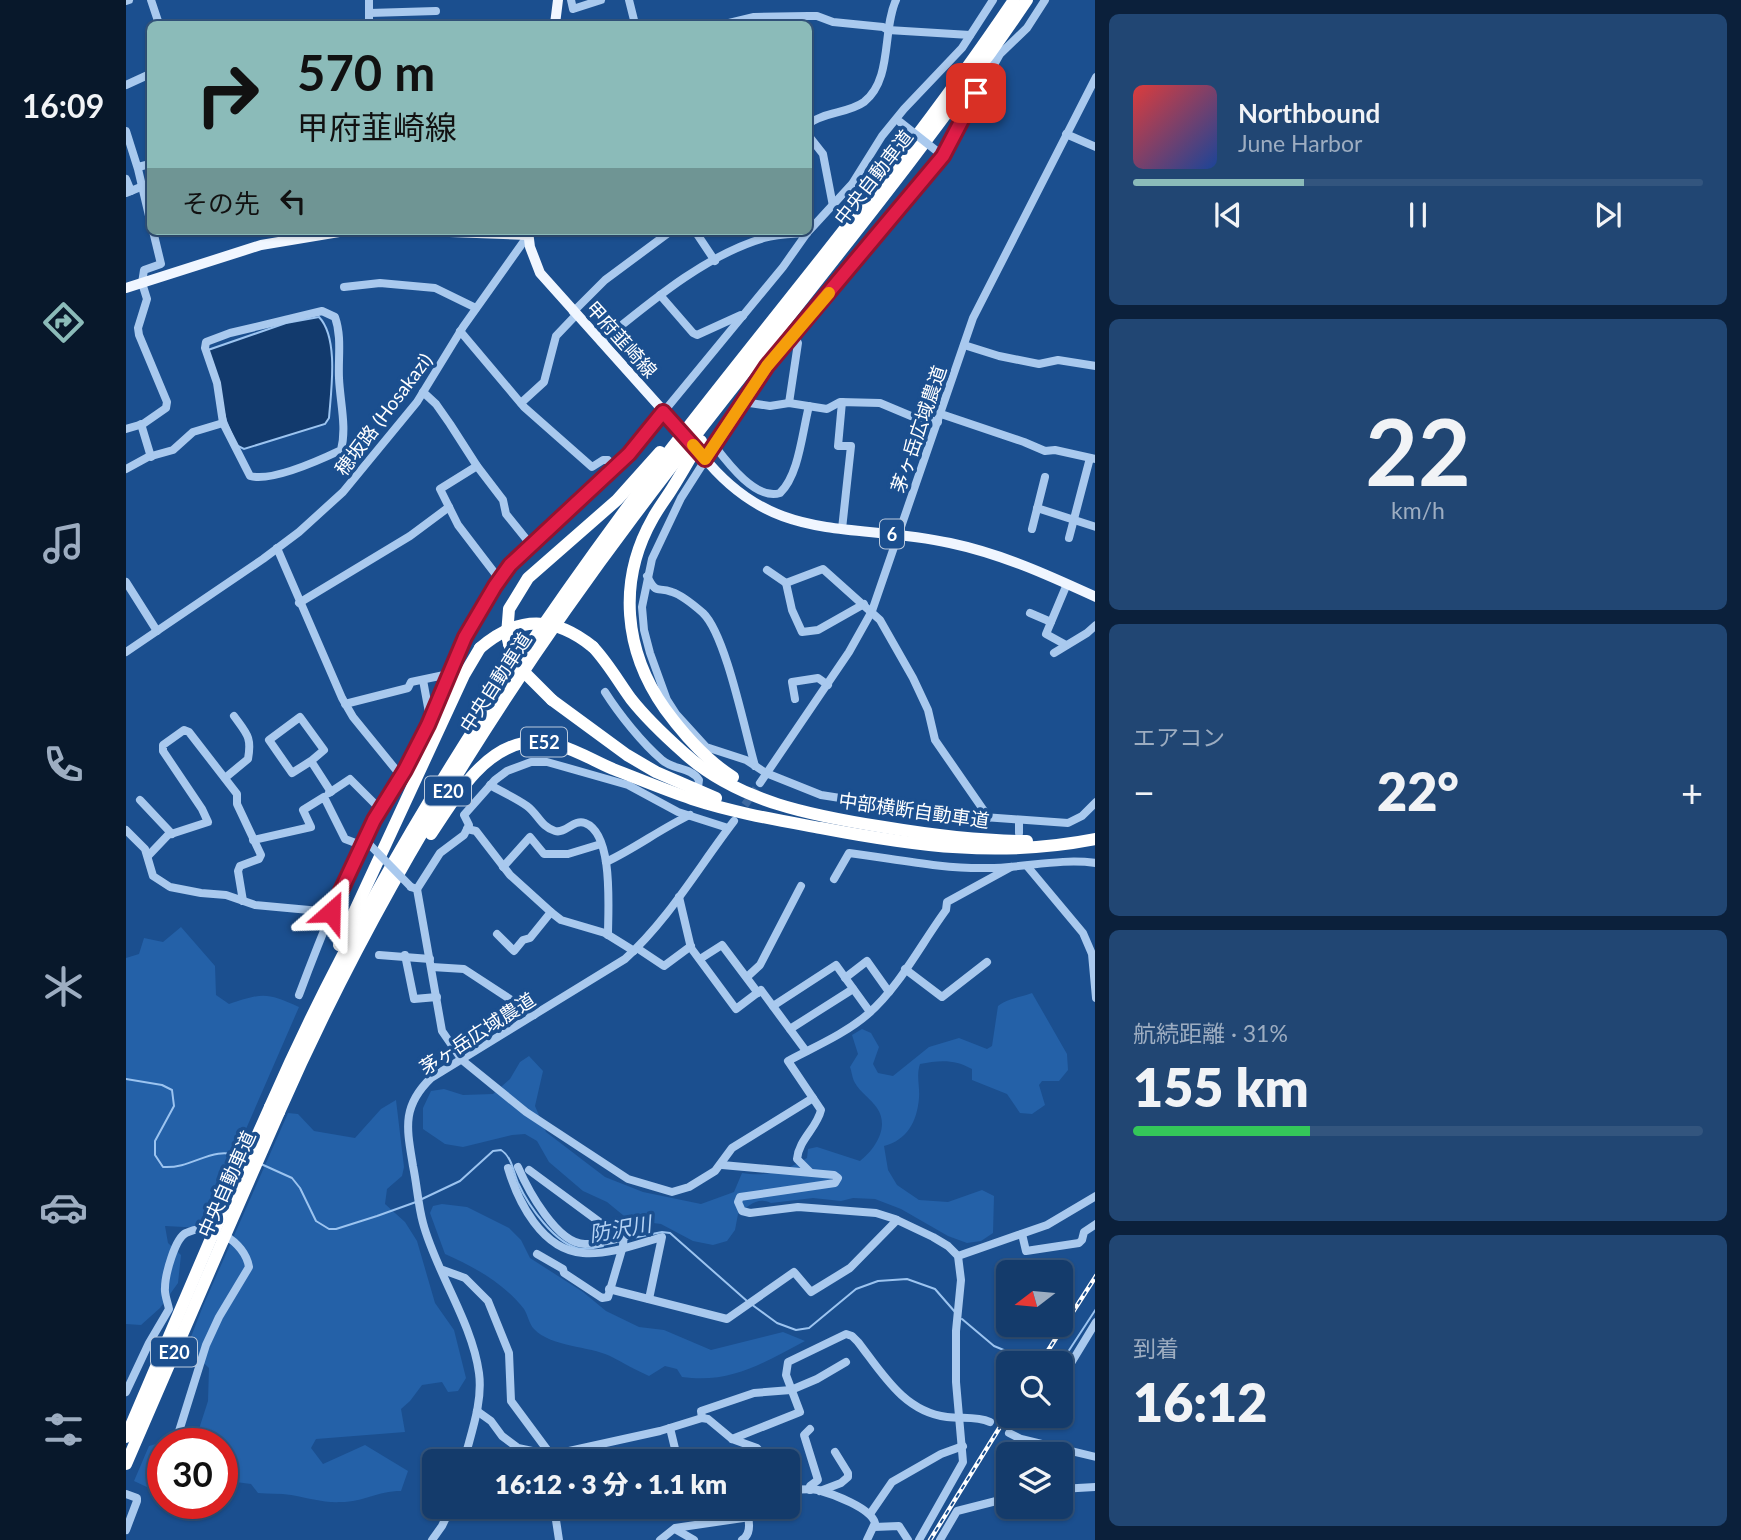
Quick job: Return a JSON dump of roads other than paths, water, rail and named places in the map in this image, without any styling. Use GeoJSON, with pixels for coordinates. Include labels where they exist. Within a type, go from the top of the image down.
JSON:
{"type":"FeatureCollection","features":[{"type":"Feature","properties":{"kind":"highway","name":"中央自動車道"},"geometry":{"type":"LineString","coordinates":[[274,1110],[298,1042],[385,874],[480,720],[593,554],[899,159],[1014,0]]}},
{"type":"Feature","properties":{"kind":"highway","name":"中央自動車道"},"geometry":{"type":"LineString","coordinates":[[126,1437],[274,1110],[365,933],[476,745],[634,516],[930,135],[1027,0]]}},
{"type":"Feature","properties":{"kind":"highway"},"geometry":{"type":"LineString","coordinates":[[764,348],[652,519],[631,578],[628,604],[630,629],[639,661],[654,694],[674,722],[722,771],[770,801]]}},
{"type":"Feature","properties":{"kind":"highway"},"geometry":{"type":"LineString","coordinates":[[732,372],[617,500],[528,578],[509,609],[507,635],[519,667],[552,699],[627,755],[690,788],[803,825]]}},
{"type":"Feature","properties":{"kind":"highway","name":"E52"},"geometry":{"type":"LineString","coordinates":[[298,1042],[361,894],[464,675],[480,648],[504,630],[533,623],[563,628],[576,634],[608,664],[632,701],[684,754],[744,792],[770,801]]}},
{"type":"Feature","properties":{"kind":"highway","name":"E52"},"geometry":{"type":"LineString","coordinates":[[365,933],[442,818],[478,770],[492,757],[524,742],[552,743],[692,799],[748,815],[803,825]]}},
{"type":"Feature","properties":{"kind":"highway","name":"中部横断自動車道"},"geometry":{"type":"LineString","coordinates":[[770,801],[845,821],[963,839],[1030,841],[1095,837]]}},
{"type":"Feature","properties":{"kind":"highway","name":"中部横断自動車道"},"geometry":{"type":"LineString","coordinates":[[803,825],[936,846],[996,850],[1031,849],[1095,837]]}},
{"type":"Feature","properties":{"kind":"highway","name":"中央自動車道"},"geometry":{"type":"LineString","coordinates":[[126,1464],[217,1238]]}},
{"type":"Feature","properties":{"kind":"main road"},"geometry":{"type":"LineString","coordinates":[[555,21],[558,0]]}},
{"type":"Feature","properties":{"kind":"main road"},"geometry":{"type":"LineString","coordinates":[[126,288],[261,245],[320,235]]}},
{"type":"Feature","properties":{"kind":"main road","name":"甲府韮崎線"},"geometry":{"type":"LineString","coordinates":[[530,235],[534,260],[540,273],[704,457],[742,495],[758,498],[795,522],[950,542],[1005,558],[1095,597]]}},
{"type":"Feature","properties":{"kind":"street"},"geometry":{"type":"LineString","coordinates":[[151,0],[158,21]]}},
{"type":"Feature","properties":{"kind":"street"},"geometry":{"type":"LineString","coordinates":[[369,0],[369,21]]}},
{"type":"Feature","properties":{"kind":"street"},"geometry":{"type":"LineString","coordinates":[[571,0],[573,9],[601,0]]}},
{"type":"Feature","properties":{"kind":"street"},"geometry":{"type":"LineString","coordinates":[[629,0],[634,21]]}},
{"type":"Feature","properties":{"kind":"street"},"geometry":{"type":"LineString","coordinates":[[812,122],[863,102],[875,89],[897,0]]}},
{"type":"Feature","properties":{"kind":"street"},"geometry":{"type":"LineString","coordinates":[[812,228],[852,184],[882,136],[962,48],[993,0]]}},
{"type":"Feature","properties":{"kind":"street"},"geometry":{"type":"LineString","coordinates":[[1045,0],[1027,28],[1000,54],[941,154],[767,366],[704,457],[652,559],[642,607],[644,630],[667,700],[676,714],[706,747],[746,760],[766,773],[821,795],[942,814],[1068,823],[1083,816],[1095,802]]}},
{"type":"Feature","properties":{"kind":"street"},"geometry":{"type":"LineString","coordinates":[[369,13],[436,11]]}},
{"type":"Feature","properties":{"kind":"street"},"geometry":{"type":"LineString","coordinates":[[744,21],[754,17],[817,16],[833,22],[883,27],[888,30],[970,35]]}},
{"type":"Feature","properties":{"kind":"street"},"geometry":{"type":"LineString","coordinates":[[126,85],[147,75]]}},
{"type":"Feature","properties":{"kind":"street","name":"茅ヶ岳広域農道"},"geometry":{"type":"LineString","coordinates":[[760,783],[861,635],[872,611],[986,289],[1095,77]]}},
{"type":"Feature","properties":{"kind":"street"},"geometry":{"type":"LineString","coordinates":[[898,120],[941,154]]}},
{"type":"Feature","properties":{"kind":"street"},"geometry":{"type":"LineString","coordinates":[[126,131],[147,205]]}},
{"type":"Feature","properties":{"kind":"street"},"geometry":{"type":"LineString","coordinates":[[1066,134],[1095,148]]}},
{"type":"Feature","properties":{"kind":"street"},"geometry":{"type":"LineString","coordinates":[[812,140],[822,154],[833,205]]}},
{"type":"Feature","properties":{"kind":"street"},"geometry":{"type":"LineString","coordinates":[[138,167],[147,165]]}},
{"type":"Feature","properties":{"kind":"street"},"geometry":{"type":"LineString","coordinates":[[126,179],[128,192],[143,186]]}},
{"type":"Feature","properties":{"kind":"street"},"geometry":{"type":"LineString","coordinates":[[126,429],[162,412],[167,402],[138,328],[147,299],[142,283],[144,270],[161,264],[154,235]]}},
{"type":"Feature","properties":{"kind":"street","name":"穂坂路 (Hosakazi)"},"geometry":{"type":"LineString","coordinates":[[126,652],[299,532],[343,492],[423,392],[460,331],[527,235]]}},
{"type":"Feature","properties":{"kind":"street"},"geometry":{"type":"LineString","coordinates":[[521,403],[544,382],[556,336],[605,280],[666,235]]}},
{"type":"Feature","properties":{"kind":"street"},"geometry":{"type":"LineString","coordinates":[[698,235],[715,261]]}},
{"type":"Feature","properties":{"kind":"street"},"geometry":{"type":"LineString","coordinates":[[601,342],[694,272],[742,246],[768,237],[788,235]]}},
{"type":"Feature","properties":{"kind":"street"},"geometry":{"type":"LineString","coordinates":[[299,995],[331,912],[380,809],[401,776],[430,720],[465,637],[500,580],[510,565],[629,454],[666,414],[805,235]]}},
{"type":"Feature","properties":{"kind":"street"},"geometry":{"type":"LineString","coordinates":[[344,287],[380,283],[435,288],[476,308]]}},
{"type":"Feature","properties":{"kind":"street"},"geometry":{"type":"LineString","coordinates":[[660,295],[697,335],[741,315],[743,317]]}},
{"type":"Feature","properties":{"kind":"street"},"geometry":{"type":"LineString","coordinates":[[313,312],[329,313],[335,317],[340,332],[339,373],[344,431],[341,450],[309,464],[260,478],[250,476],[223,423],[217,383],[205,348],[206,342],[313,312]]}},
{"type":"Feature","properties":{"kind":"street"},"geometry":{"type":"LineString","coordinates":[[460,331],[521,403],[548,430],[592,467],[603,460],[608,460],[614,467]]}},
{"type":"Feature","properties":{"kind":"street"},"geometry":{"type":"LineString","coordinates":[[789,403],[798,343],[794,335]]}},
{"type":"Feature","properties":{"kind":"street"},"geometry":{"type":"LineString","coordinates":[[964,345],[1039,364],[1058,360],[1095,366]]}},
{"type":"Feature","properties":{"kind":"street"},"geometry":{"type":"LineString","coordinates":[[423,392],[436,404],[503,500],[506,514],[531,545]]}},
{"type":"Feature","properties":{"kind":"street"},"geometry":{"type":"LineString","coordinates":[[743,402],[770,406],[789,403],[827,409],[842,402],[880,403],[911,416],[939,418],[1024,442],[1034,448],[1093,459],[1069,538]]}},
{"type":"Feature","properties":{"kind":"street"},"geometry":{"type":"LineString","coordinates":[[842,402],[838,446],[851,446],[842,529]]}},
{"type":"Feature","properties":{"kind":"street"},"geometry":{"type":"LineString","coordinates":[[714,445],[758,498],[772,496],[779,493],[792,479],[797,467],[797,454],[809,407]]}},
{"type":"Feature","properties":{"kind":"street"},"geometry":{"type":"LineString","coordinates":[[126,469],[173,450],[193,432],[223,423]]}},
{"type":"Feature","properties":{"kind":"street"},"geometry":{"type":"LineString","coordinates":[[141,424],[151,457]]}},
{"type":"Feature","properties":{"kind":"street"},"geometry":{"type":"LineString","coordinates":[[477,466],[440,489],[458,525],[500,580]]}},
{"type":"Feature","properties":{"kind":"street"},"geometry":{"type":"LineString","coordinates":[[1032,529],[1045,477]]}},
{"type":"Feature","properties":{"kind":"street"},"geometry":{"type":"LineString","coordinates":[[299,603],[410,537],[449,507]]}},
{"type":"Feature","properties":{"kind":"street"},"geometry":{"type":"LineString","coordinates":[[1037,508],[1095,527]]}},
{"type":"Feature","properties":{"kind":"street"},"geometry":{"type":"LineString","coordinates":[[277,548],[345,704],[401,776]]}},
{"type":"Feature","properties":{"kind":"street"},"geometry":{"type":"LineString","coordinates":[[786,583],[823,569],[880,620],[928,710],[935,740],[989,818]]}},
{"type":"Feature","properties":{"kind":"street"},"geometry":{"type":"LineString","coordinates":[[768,570],[786,583],[792,610],[802,632],[818,630],[864,604]]}},
{"type":"Feature","properties":{"kind":"street"},"geometry":{"type":"LineString","coordinates":[[647,576],[659,591],[671,591],[704,614],[713,627],[725,657],[755,766]]}},
{"type":"Feature","properties":{"kind":"street"},"geometry":{"type":"LineString","coordinates":[[126,582],[157,631]]}},
{"type":"Feature","properties":{"kind":"street"},"geometry":{"type":"LineString","coordinates":[[1066,645],[1046,634],[1067,584]]}},
{"type":"Feature","properties":{"kind":"street"},"geometry":{"type":"LineString","coordinates":[[1030,613],[1051,622]]}},
{"type":"Feature","properties":{"kind":"street"},"geometry":{"type":"LineString","coordinates":[[1054,653],[1095,625]]}},
{"type":"Feature","properties":{"kind":"street"},"geometry":{"type":"LineString","coordinates":[[345,704],[408,688],[411,682],[449,674]]}},
{"type":"Feature","properties":{"kind":"street"},"geometry":{"type":"LineString","coordinates":[[795,699],[792,682],[818,678],[828,685]]}},
{"type":"Feature","properties":{"kind":"street"},"geometry":{"type":"LineString","coordinates":[[423,680],[430,720]]}},
{"type":"Feature","properties":{"kind":"street"},"geometry":{"type":"LineString","coordinates":[[605,692],[661,760],[672,767],[696,775],[699,780],[698,787]]}},
{"type":"Feature","properties":{"kind":"street"},"geometry":{"type":"LineString","coordinates":[[225,778],[248,760],[250,738],[234,716]]}},
{"type":"Feature","properties":{"kind":"street"},"geometry":{"type":"LineString","coordinates":[[300,717],[324,750],[312,761],[292,773],[269,740],[300,717]]}},
{"type":"Feature","properties":{"kind":"street"},"geometry":{"type":"LineString","coordinates":[[148,856],[172,834],[208,822],[165,756],[163,745],[184,730],[189,732],[237,794],[237,804],[261,855],[260,859],[240,866],[243,901]]}},
{"type":"Feature","properties":{"kind":"street"},"geometry":{"type":"LineString","coordinates":[[312,761],[345,839],[365,842],[414,888],[431,963],[442,1031],[462,1060],[526,1111],[628,1180],[672,1192],[689,1187],[722,1165],[732,1148],[813,1098]]}},
{"type":"Feature","properties":{"kind":"street"},"geometry":{"type":"LineString","coordinates":[[414,888],[440,853],[464,835],[469,825],[464,815],[490,785],[507,771],[520,766],[547,762],[628,785],[652,799],[687,813]]}},
{"type":"Feature","properties":{"kind":"street"},"geometry":{"type":"LineString","coordinates":[[253,840],[311,827],[303,810],[349,779],[380,809]]}},
{"type":"Feature","properties":{"kind":"street"},"geometry":{"type":"LineString","coordinates":[[490,785],[526,806],[541,823],[556,831],[576,822],[587,824],[601,844],[606,862],[608,935]]}},
{"type":"Feature","properties":{"kind":"street"},"geometry":{"type":"LineString","coordinates":[[140,800],[172,834]]}},
{"type":"Feature","properties":{"kind":"street"},"geometry":{"type":"LineString","coordinates":[[606,862],[651,839],[687,813]]}},
{"type":"Feature","properties":{"kind":"street","name":"茅ヶ岳広域農道"},"geometry":{"type":"LineString","coordinates":[[467,1449],[480,1389],[477,1364],[443,1270],[423,1224],[407,1127],[411,1104],[424,1085],[443,1070],[616,965],[635,950],[662,921],[731,825],[687,813]]}},
{"type":"Feature","properties":{"kind":"street"},"geometry":{"type":"LineString","coordinates":[[1019,820],[1019,833]]}},
{"type":"Feature","properties":{"kind":"street"},"geometry":{"type":"LineString","coordinates":[[126,830],[145,849],[153,876],[170,887],[226,895],[255,905],[331,912]]}},
{"type":"Feature","properties":{"kind":"street"},"geometry":{"type":"LineString","coordinates":[[467,830],[476,831],[503,867],[561,920],[608,935],[664,966],[691,946]]}},
{"type":"Feature","properties":{"kind":"street"},"geometry":{"type":"LineString","coordinates":[[503,867],[530,837],[544,854],[568,855],[601,844]]}},
{"type":"Feature","properties":{"kind":"street"},"geometry":{"type":"LineString","coordinates":[[834,879],[849,853],[947,867],[1066,861],[1095,863]]}},
{"type":"Feature","properties":{"kind":"street"},"geometry":{"type":"LineString","coordinates":[[812,1173],[797,1159],[798,1149],[819,1119],[821,1110],[788,1061],[849,1028],[870,1012],[889,992],[946,910],[947,902],[1019,865]]}},
{"type":"Feature","properties":{"kind":"street"},"geometry":{"type":"LineString","coordinates":[[1019,865],[1083,933],[1090,944],[1095,998]]}},
{"type":"Feature","properties":{"kind":"street"},"geometry":{"type":"LineString","coordinates":[[747,977],[760,965],[801,886]]}},
{"type":"Feature","properties":{"kind":"street"},"geometry":{"type":"LineString","coordinates":[[679,897],[691,946],[736,1009],[761,990],[806,1051]]}},
{"type":"Feature","properties":{"kind":"street"},"geometry":{"type":"LineString","coordinates":[[497,934],[514,951],[523,940],[530,938],[551,912]]}},
{"type":"Feature","properties":{"kind":"street"},"geometry":{"type":"LineString","coordinates":[[700,959],[722,945],[758,993]]}},
{"type":"Feature","properties":{"kind":"street"},"geometry":{"type":"LineString","coordinates":[[379,956],[405,956],[464,969],[519,1005],[527,1007],[534,1016]]}},
{"type":"Feature","properties":{"kind":"street"},"geometry":{"type":"LineString","coordinates":[[405,956],[414,999],[437,997]]}},
{"type":"Feature","properties":{"kind":"street"},"geometry":{"type":"LineString","coordinates":[[845,978],[867,961],[889,992]]}},
{"type":"Feature","properties":{"kind":"street"},"geometry":{"type":"LineString","coordinates":[[905,969],[942,997],[987,962]]}},
{"type":"Feature","properties":{"kind":"street"},"geometry":{"type":"LineString","coordinates":[[773,1006],[836,965],[870,1012]]}},
{"type":"Feature","properties":{"kind":"street"},"geometry":{"type":"LineString","coordinates":[[790,1029],[853,989]]}},
{"type":"Feature","properties":{"kind":"street"},"geometry":{"type":"LineString","coordinates":[[722,1165],[834,1175],[838,1178],[835,1183],[745,1195],[740,1197],[738,1202],[743,1211],[750,1213],[798,1207],[876,1213],[897,1220],[948,1246],[958,1256],[961,1280],[956,1382],[963,1446],[961,1467],[919,1540]]}},
{"type":"Feature","properties":{"kind":"street"},"geometry":{"type":"LineString","coordinates":[[623,1242],[583,1253],[563,1247],[545,1234],[533,1220],[514,1186],[513,1168],[545,1214],[566,1237],[583,1245],[663,1237],[649,1299]]}},
{"type":"Feature","properties":{"kind":"street"},"geometry":{"type":"LineString","coordinates":[[529,1170],[609,1229],[624,1231],[608,1297],[602,1298],[564,1273],[563,1269],[537,1254]]}},
{"type":"Feature","properties":{"kind":"street"},"geometry":{"type":"LineString","coordinates":[[958,1256],[1047,1225],[1095,1196]]}},
{"type":"Feature","properties":{"kind":"street"},"geometry":{"type":"LineString","coordinates":[[609,1289],[727,1319],[794,1272],[811,1292],[850,1268],[897,1220]]}},
{"type":"Feature","properties":{"kind":"street"},"geometry":{"type":"LineString","coordinates":[[1022,1234],[1026,1251],[1079,1243],[1084,1232],[1095,1224]]}},
{"type":"Feature","properties":{"kind":"street"},"geometry":{"type":"LineString","coordinates":[[126,1392],[149,1343],[169,1309],[164,1288],[179,1238],[185,1233],[208,1229],[230,1238],[248,1257],[249,1267],[219,1317],[206,1345],[180,1428]]}},
{"type":"Feature","properties":{"kind":"street"},"geometry":{"type":"LineString","coordinates":[[443,1270],[465,1278],[488,1301],[509,1353],[511,1401],[546,1449]]}},
{"type":"Feature","properties":{"kind":"street"},"geometry":{"type":"LineString","coordinates":[[1073,1359],[1095,1322]]}},
{"type":"Feature","properties":{"kind":"street"},"geometry":{"type":"LineString","coordinates":[[732,1439],[800,1412],[786,1375],[788,1362],[846,1334],[858,1342],[898,1394],[908,1402],[932,1414],[978,1418],[990,1422]]}},
{"type":"Feature","properties":{"kind":"street"},"geometry":{"type":"LineString","coordinates":[[702,1418],[701,1411],[754,1393],[791,1390],[846,1362]]}},
{"type":"Feature","properties":{"kind":"street"},"geometry":{"type":"LineString","coordinates":[[477,1411],[491,1421],[502,1436],[521,1449]]}},
{"type":"Feature","properties":{"kind":"street"},"geometry":{"type":"LineString","coordinates":[[587,1449],[702,1418],[708,1419],[732,1439],[758,1449]]}},
{"type":"Feature","properties":{"kind":"street"},"geometry":{"type":"LineString","coordinates":[[670,1428],[675,1449]]}},
{"type":"Feature","properties":{"kind":"street"},"geometry":{"type":"LineString","coordinates":[[810,1429],[804,1435],[818,1480],[810,1486],[810,1490]]}},
{"type":"Feature","properties":{"kind":"street"},"geometry":{"type":"LineString","coordinates":[[1009,1433],[1021,1439],[1095,1457]]}},
{"type":"Feature","properties":{"kind":"street"},"geometry":{"type":"LineString","coordinates":[[870,1514],[892,1482],[941,1454],[963,1446]]}},
{"type":"Feature","properties":{"kind":"street"},"geometry":{"type":"LineString","coordinates":[[820,1491],[841,1483],[848,1477],[835,1452]]}},
{"type":"Feature","properties":{"kind":"street"},"geometry":{"type":"LineString","coordinates":[[1073,1488],[1095,1487]]}},
{"type":"Feature","properties":{"kind":"street"},"geometry":{"type":"LineString","coordinates":[[800,1490],[820,1491],[863,1508],[874,1518],[874,1527],[867,1540]]}},
{"type":"Feature","properties":{"kind":"street"},"geometry":{"type":"LineString","coordinates":[[126,1494],[137,1498],[126,1530]]}},
{"type":"Feature","properties":{"kind":"street"},"geometry":{"type":"LineString","coordinates":[[940,1540],[957,1511],[996,1501]]}},
{"type":"Feature","properties":{"kind":"street"},"geometry":{"type":"LineString","coordinates":[[437,1539],[446,1519]]}},
{"type":"Feature","properties":{"kind":"street"},"geometry":{"type":"LineString","coordinates":[[556,1519],[559,1540]]}},
{"type":"Feature","properties":{"kind":"street"},"geometry":{"type":"LineString","coordinates":[[660,1540],[675,1528],[735,1519]]}},
{"type":"Feature","properties":{"kind":"street"},"geometry":{"type":"LineString","coordinates":[[742,1540],[747,1537],[749,1531],[748,1519]]}},
{"type":"Feature","properties":{"kind":"street"},"geometry":{"type":"LineString","coordinates":[[874,1527],[899,1526],[908,1540]]}},
{"type":"Feature","properties":{"kind":"street"},"geometry":{"type":"LineString","coordinates":[[675,1528],[694,1540]]}},
{"type":"Feature","properties":{"kind":"waterway","name":"防沢川"},"geometry":{"type":"LineString","coordinates":[[126,1079],[162,1085],[172,1090],[174,1106],[155,1141],[155,1155],[163,1167],[174,1167],[221,1153],[243,1157]]}},
{"type":"Feature","properties":{"kind":"waterway","name":"防沢川"},"geometry":{"type":"LineString","coordinates":[[422,1199],[460,1181],[493,1151],[501,1150],[510,1160],[528,1202],[552,1232],[571,1246],[581,1249],[603,1246]]}},
{"type":"Feature","properties":{"kind":"waterway","name":"防沢川"},"geometry":{"type":"LineString","coordinates":[[261,1164],[292,1178],[300,1188],[316,1221],[329,1229],[416,1202]]}},
{"type":"Feature","properties":{"kind":"waterway","name":"防沢川"},"geometry":{"type":"LineString","coordinates":[[628,1239],[662,1232],[670,1233],[747,1301]]}},
{"type":"Feature","properties":{"kind":"waterway","name":"防沢川"},"geometry":{"type":"LineString","coordinates":[[751,1304],[777,1323],[796,1330],[809,1328],[856,1289],[878,1281],[907,1279],[935,1289],[955,1312]]}},
{"type":"Feature","properties":{"kind":"waterway","name":"防沢川"},"geometry":{"type":"LineString","coordinates":[[1069,1351],[1095,1311]]}},
{"type":"Feature","properties":{"kind":"waterway","name":"防沢川"},"geometry":{"type":"LineString","coordinates":[[962,1319],[994,1346],[1006,1351]]}},
{"type":"Feature","properties":{"kind":"tunnel"},"geometry":{"type":"LineString","coordinates":[[738,815],[760,783]]}},
{"type":"Feature","properties":{"kind":"railway"},"geometry":{"type":"LineString","coordinates":[[1048,1351],[1095,1278]]}},
{"type":"Feature","properties":{"kind":"railway"},"geometry":{"type":"LineString","coordinates":[[930,1540],[999,1428]]}}]}
